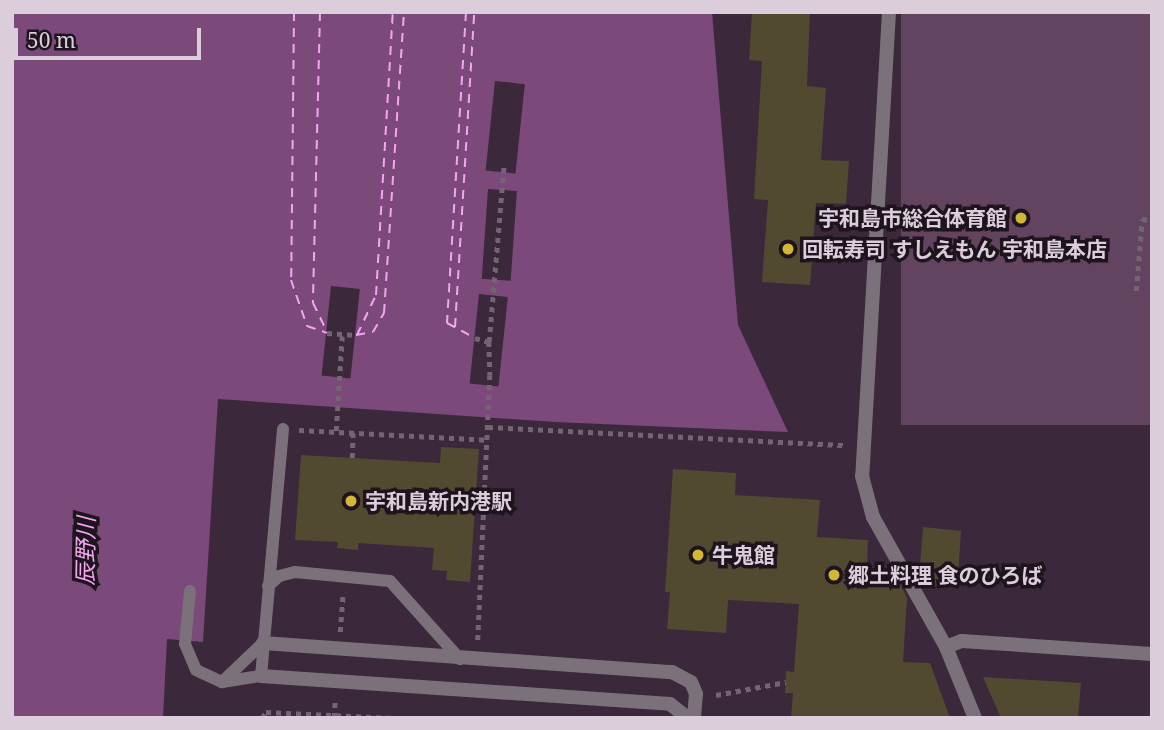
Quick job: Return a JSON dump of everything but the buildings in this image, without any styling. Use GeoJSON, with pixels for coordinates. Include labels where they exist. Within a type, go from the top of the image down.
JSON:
{"type":"FeatureCollection","features":[{"type":"Feature","properties":{"kind":"street"},"geometry":{"type":"LineString","coordinates":[[889,12],[863,476],[873,517],[946,646],[975,718]]}},
{"type":"Feature","properties":{"kind":"street"},"geometry":{"type":"LineString","coordinates":[[946,646],[962,641],[1152,654]]}},
{"type":"Feature","properties":{"kind":"street"},"geometry":{"type":"LineString","coordinates":[[263,643],[672,672],[691,682],[696,694],[694,718]]}},
{"type":"Feature","properties":{"kind":"street"},"geometry":{"type":"LineString","coordinates":[[261,676],[670,704],[688,718]]}},
{"type":"Feature","properties":{"kind":"lane"},"geometry":{"type":"LineString","coordinates":[[190,592],[185,643],[196,670],[222,682],[261,676],[283,429]]}},
{"type":"Feature","properties":{"kind":"lane"},"geometry":{"type":"LineString","coordinates":[[268,586],[279,576],[295,572],[390,581],[460,659]]}},
{"type":"Feature","properties":{"kind":"lane"},"geometry":{"type":"LineString","coordinates":[[222,682],[263,643]]}},
{"type":"Feature","properties":{"kind":"path"},"geometry":{"type":"LineString","coordinates":[[478,642],[490,375],[489,342],[504,164]]}},
{"type":"Feature","properties":{"kind":"path"},"geometry":{"type":"LineString","coordinates":[[1136,290],[1142,219],[1152,220]]}},
{"type":"Feature","properties":{"kind":"path"},"geometry":{"type":"LineString","coordinates":[[327,333],[356,335]]}},
{"type":"Feature","properties":{"kind":"path"},"geometry":{"type":"LineString","coordinates":[[336,432],[342,335]]}},
{"type":"Feature","properties":{"kind":"path"},"geometry":{"type":"LineString","coordinates":[[475,338],[489,342]]}},
{"type":"Feature","properties":{"kind":"path"},"geometry":{"type":"LineString","coordinates":[[487,425],[864,446]]}},
{"type":"Feature","properties":{"kind":"path"},"geometry":{"type":"LineString","coordinates":[[283,429],[487,440]]}},
{"type":"Feature","properties":{"kind":"path"},"geometry":{"type":"LineString","coordinates":[[352,458],[353,433]]}},
{"type":"Feature","properties":{"kind":"path"},"geometry":{"type":"LineString","coordinates":[[716,695],[786,682]]}},
{"type":"Feature","properties":{"kind":"path"},"geometry":{"type":"LineString","coordinates":[[262,718],[266,712],[396,718]]}},
{"type":"Feature","properties":{"kind":"shaded area","name":"宇和島市総合体育館"},"geometry":{"type":"Polygon","coordinates":[[[901,12],[1152,12],[1152,425],[901,425],[901,12]]]}},
{"type":"Feature","properties":{"kind":"water","name":"辰野川"},"geometry":{"type":"Polygon","coordinates":[[[12,12],[712,12],[738,325],[788,432],[555,422],[218,399],[203,642],[167,639],[163,718],[14,718],[12,12]]]}},
{"type":"Feature","properties":{"kind":"pier"},"geometry":{"type":"Polygon","coordinates":[[[495,81],[525,84],[515,174],[486,171],[495,81]]]}},
{"type":"Feature","properties":{"kind":"pier"},"geometry":{"type":"Polygon","coordinates":[[[488,189],[517,191],[511,281],[482,279],[488,189]]]}},
{"type":"Feature","properties":{"kind":"pier"},"geometry":{"type":"Polygon","coordinates":[[[331,286],[360,289],[350,379],[322,376],[331,286]]]}},
{"type":"Feature","properties":{"kind":"pier"},"geometry":{"type":"Polygon","coordinates":[[[479,294],[508,297],[498,387],[470,384],[479,294]]]}},
{"type":"Feature","properties":{"kind":"ferry route"},"geometry":{"type":"LineString","coordinates":[[294,12],[291,280],[307,326],[327,333]]}},
{"type":"Feature","properties":{"kind":"ferry route"},"geometry":{"type":"LineString","coordinates":[[320,12],[313,303],[327,332]]}},
{"type":"Feature","properties":{"kind":"ferry route"},"geometry":{"type":"LineString","coordinates":[[357,335],[376,295],[393,12]]}},
{"type":"Feature","properties":{"kind":"ferry route"},"geometry":{"type":"LineString","coordinates":[[356,335],[373,332],[384,313],[404,12]]}},
{"type":"Feature","properties":{"kind":"ferry route"},"geometry":{"type":"LineString","coordinates":[[466,12],[447,323],[475,338]]}},
{"type":"Feature","properties":{"kind":"ferry route"},"geometry":{"type":"LineString","coordinates":[[455,327],[474,12]]}},
{"type":"Feature","properties":{"kind":"place","name":"宇和島市総合体育館"},"geometry":{"type":"Point","coordinates":[1021,218]}},
{"type":"Feature","properties":{"kind":"place","name":"回転寿司 すしえもん 宇和島本店"},"geometry":{"type":"Point","coordinates":[788,249]}},
{"type":"Feature","properties":{"kind":"place","name":"宇和島新内港駅"},"geometry":{"type":"Point","coordinates":[351,501]}},
{"type":"Feature","properties":{"kind":"place","name":"牛鬼館"},"geometry":{"type":"Point","coordinates":[698,555]}},
{"type":"Feature","properties":{"kind":"place","name":"郷土料理 食のひろば"},"geometry":{"type":"Point","coordinates":[834,575]}}]}
